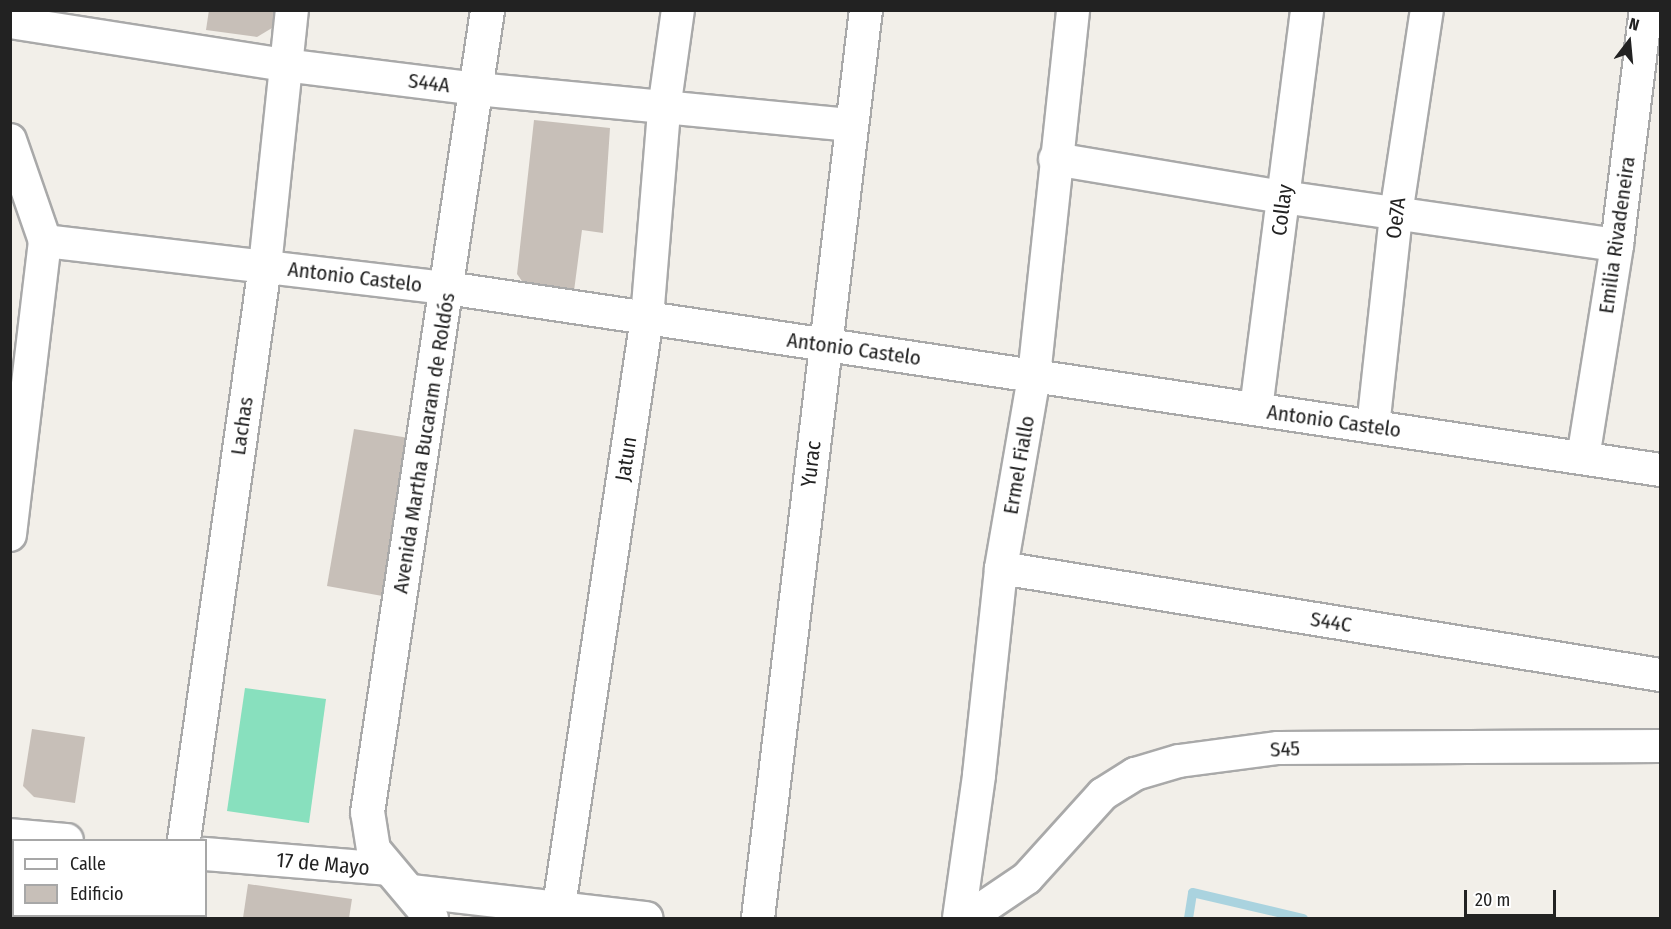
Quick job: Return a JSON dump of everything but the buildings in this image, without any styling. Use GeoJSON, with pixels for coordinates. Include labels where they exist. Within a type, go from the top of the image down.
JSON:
{"type":"FeatureCollection","features":[{"type":"Feature","properties":{"kind":"street","name":"Lachas"},"geometry":{"type":"LineString","coordinates":[[184,839],[265,266],[292,10]]}},
{"type":"Feature","properties":{"kind":"street","name":"Avenida Martha Bucaram de Roldós"},"geometry":{"type":"LineString","coordinates":[[431,918],[373,849],[367,812],[487,10]]}},
{"type":"Feature","properties":{"kind":"street","name":"Jatun"},"geometry":{"type":"LineString","coordinates":[[560,906],[647,318],[664,109],[678,10]]}},
{"type":"Feature","properties":{"kind":"street","name":"Yurac"},"geometry":{"type":"LineString","coordinates":[[758,918],[866,10]]}},
{"type":"Feature","properties":{"kind":"street","name":"Ermel Fiallo"},"geometry":{"type":"LineString","coordinates":[[959,918],[979,776],[1001,568],[1034,376],[1055,159],[1073,10]]}},
{"type":"Feature","properties":{"kind":"street","name":"Collay"},"geometry":{"type":"LineString","coordinates":[[1256,409],[1308,10]]}},
{"type":"Feature","properties":{"kind":"street","name":"Oe7A"},"geometry":{"type":"LineString","coordinates":[[1373,427],[1396,214],[1427,10]]}},
{"type":"Feature","properties":{"kind":"street","name":"Emilia Rivadeneira"},"geometry":{"type":"LineString","coordinates":[[1583,458],[1617,244],[1646,10]]}},
{"type":"Feature","properties":{"kind":"street","name":"S44A"},"geometry":{"type":"LineString","coordinates":[[10,22],[95,23],[285,65],[664,109],[851,125]]}},
{"type":"Feature","properties":{"kind":"street"},"geometry":{"type":"LineString","coordinates":[[10,140],[45,241],[10,535]]}},
{"type":"Feature","properties":{"kind":"street"},"geometry":{"type":"LineString","coordinates":[[1055,159],[1283,197],[1617,244]]}},
{"type":"Feature","properties":{"kind":"street","name":"Antonio Castelo"},"geometry":{"type":"LineString","coordinates":[[45,241],[447,288],[1660,470]]}},
{"type":"Feature","properties":{"kind":"street","name":"S44C"},"geometry":{"type":"LineString","coordinates":[[1001,568],[1660,675]]}},
{"type":"Feature","properties":{"kind":"street","name":"S45"},"geometry":{"type":"LineString","coordinates":[[968,918],[1027,878],[1103,794],[1135,774],[1179,761],[1278,748],[1660,746]]}},
{"type":"Feature","properties":{"kind":"street"},"geometry":{"type":"LineString","coordinates":[[10,835],[56,839]]}},
{"type":"Feature","properties":{"kind":"street","name":"17 de Mayo"},"geometry":{"type":"LineString","coordinates":[[207,854],[400,880],[646,918]]}},
{"type":"Feature","properties":{"kind":"green space"},"geometry":{"type":"Polygon","coordinates":[[[245,688],[326,699],[309,823],[227,811],[245,688]]]}},
{"type":"Feature","properties":{"kind":"waterway"},"geometry":{"type":"LineString","coordinates":[[1188,918],[1192,892],[1303,918]]}}]}
